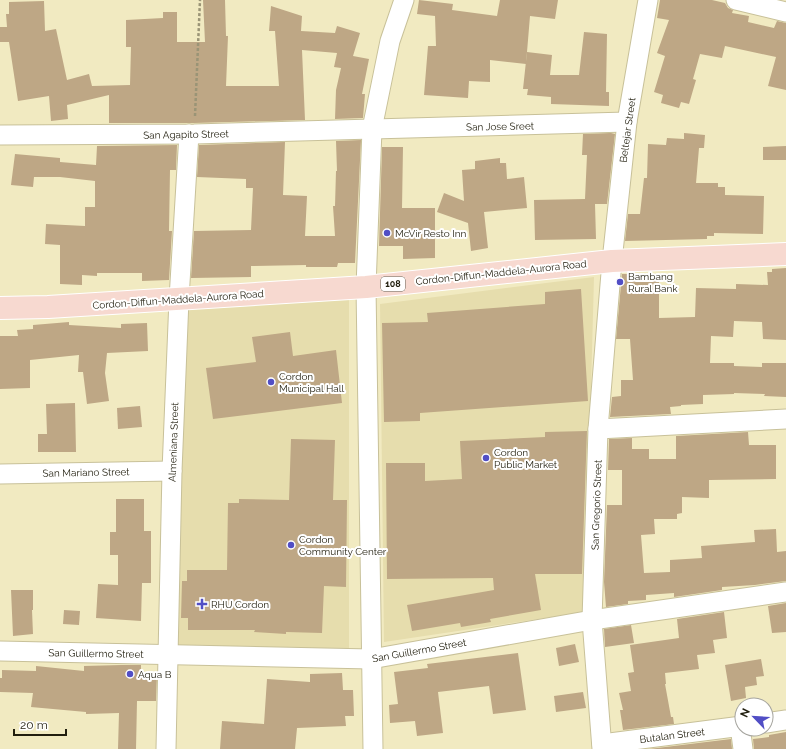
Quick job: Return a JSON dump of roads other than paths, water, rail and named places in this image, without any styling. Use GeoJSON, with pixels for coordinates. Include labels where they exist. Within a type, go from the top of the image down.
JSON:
{"type":"FeatureCollection","features":[{"type":"Feature","properties":{"kind":"main road","name":"Cordon-Diffun-Maddela-Aurora Road"},"geometry":{"type":"LineString","coordinates":[[0,308],[48,307],[366,287],[612,261],[786,254]]}},
{"type":"Feature","properties":{"kind":"street"},"geometry":{"type":"LineString","coordinates":[[373,749],[366,287],[372,129],[390,41],[404,0]]}},
{"type":"Feature","properties":{"kind":"street","name":"Beltejar Street"},"geometry":{"type":"LineString","coordinates":[[612,261],[627,122],[648,0]]}},
{"type":"Feature","properties":{"kind":"street"},"geometry":{"type":"LineString","coordinates":[[736,0],[786,12]]}},
{"type":"Feature","properties":{"kind":"street","name":"San Jose Sreet"},"geometry":{"type":"LineString","coordinates":[[372,129],[627,122]]}},
{"type":"Feature","properties":{"kind":"street","name":"San Agapito Street"},"geometry":{"type":"LineString","coordinates":[[0,135],[192,134],[372,129]]}},
{"type":"Feature","properties":{"kind":"street","name":"Almeniana Street"},"geometry":{"type":"LineString","coordinates":[[166,749],[172,471],[179,299],[192,134]]}},
{"type":"Feature","properties":{"kind":"street","name":"San Gregorio Street"},"geometry":{"type":"LineString","coordinates":[[602,746],[592,620],[598,429],[612,261]]}},
{"type":"Feature","properties":{"kind":"street"},"geometry":{"type":"LineString","coordinates":[[598,429],[786,419]]}},
{"type":"Feature","properties":{"kind":"street","name":"San Mariano Street"},"geometry":{"type":"LineString","coordinates":[[0,474],[172,471]]}},
{"type":"Feature","properties":{"kind":"street","name":"San Guillermo Street"},"geometry":{"type":"LineString","coordinates":[[0,651],[371,659],[592,620],[786,592]]}},
{"type":"Feature","properties":{"kind":"street"},"geometry":{"type":"LineString","coordinates":[[774,722],[786,720]]}},
{"type":"Feature","properties":{"kind":"street","name":"Butalan Street"},"geometry":{"type":"LineString","coordinates":[[602,746],[734,727]]}},
{"type":"Feature","properties":{"kind":"street"},"geometry":{"type":"LineString","coordinates":[[742,737],[743,749]]}},
{"type":"Feature","properties":{"kind":"place","name":"McVir Resto Inn"},"geometry":{"type":"Point","coordinates":[387,233]}},
{"type":"Feature","properties":{"kind":"place","name":"Bambang Rural Bank"},"geometry":{"type":"Point","coordinates":[620,282]}},
{"type":"Feature","properties":{"kind":"place","name":"Cordon Municipal Hall"},"geometry":{"type":"Point","coordinates":[271,382]}},
{"type":"Feature","properties":{"kind":"place","name":"Cordon Public Market"},"geometry":{"type":"Point","coordinates":[486,458]}},
{"type":"Feature","properties":{"kind":"place","name":"Cordon Community Center"},"geometry":{"type":"Point","coordinates":[291,545]}},
{"type":"Feature","properties":{"kind":"place","name":"RHU Cordon"},"geometry":{"type":"Point","coordinates":[202,604]}},
{"type":"Feature","properties":{"kind":"place","name":"Aqua B"},"geometry":{"type":"Point","coordinates":[130,674]}}]}
